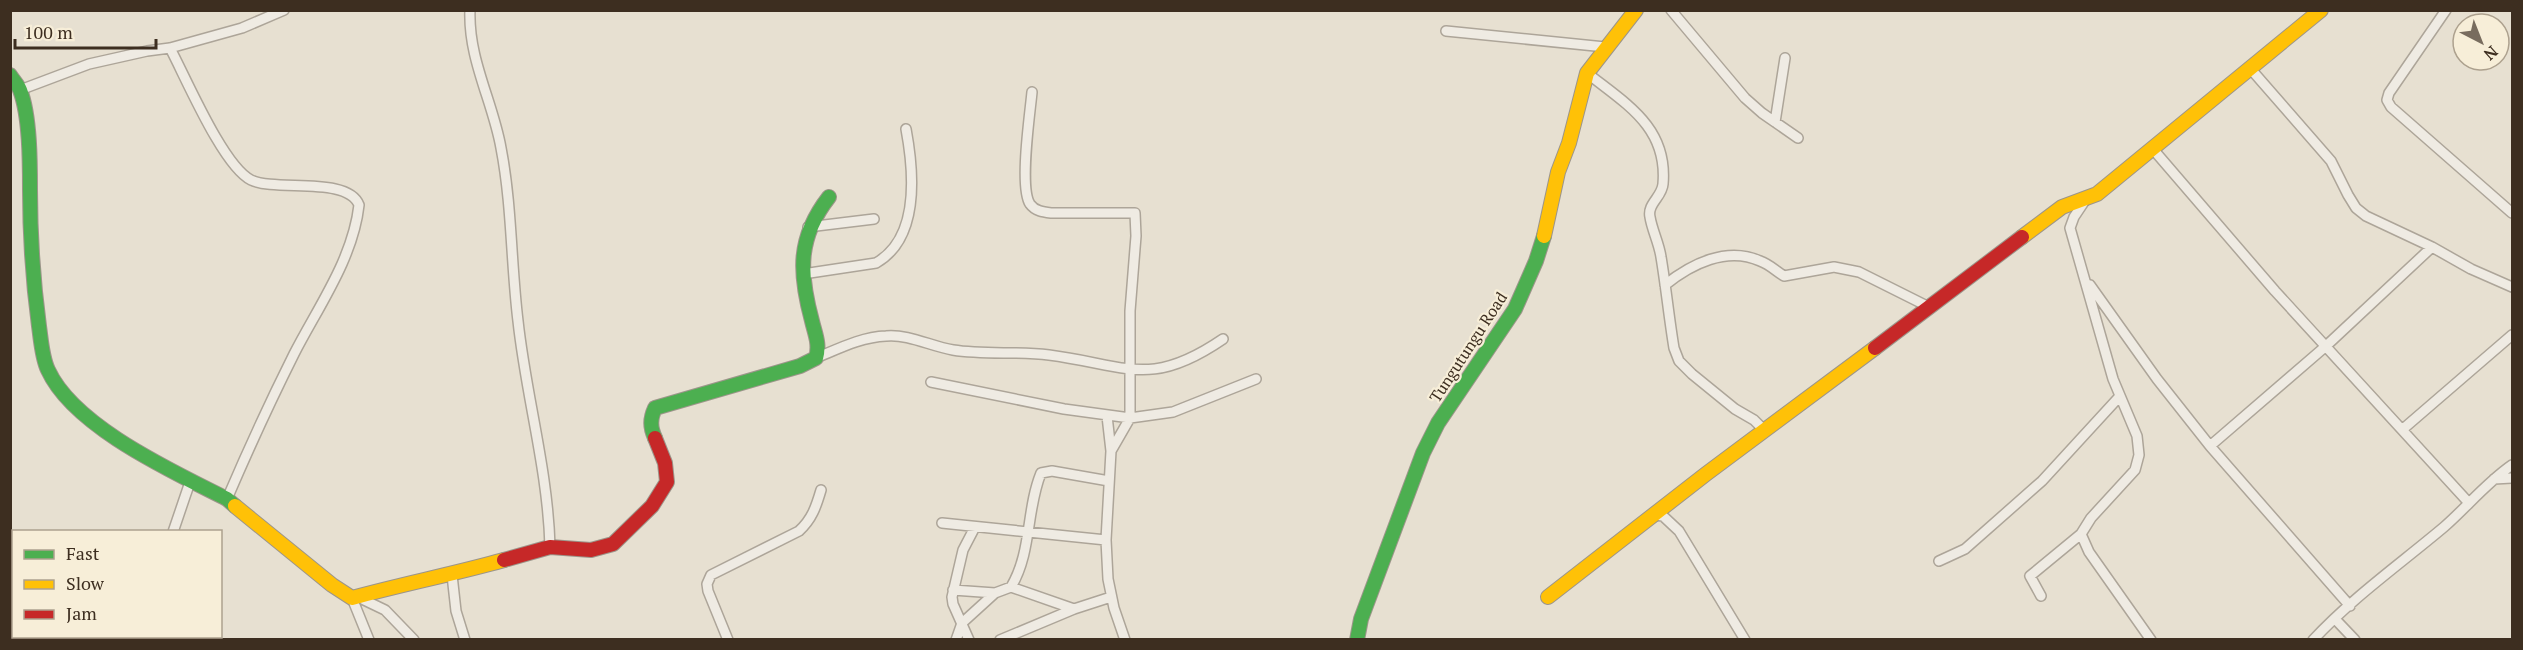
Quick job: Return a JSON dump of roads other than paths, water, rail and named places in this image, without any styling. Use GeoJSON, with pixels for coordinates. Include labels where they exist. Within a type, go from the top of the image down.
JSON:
{"type":"FeatureCollection","features":[{"type":"Feature","properties":{"kind":"street"},"geometry":{"type":"LineString","coordinates":[[20,90],[89,64],[170,48],[242,28],[284,10]]}},
{"type":"Feature","properties":{"kind":"street"},"geometry":{"type":"LineString","coordinates":[[470,10],[472,38],[480,76],[495,122],[504,167],[518,322],[548,502],[550,547]]}},
{"type":"Feature","properties":{"kind":"street","name":"Tungutungu Road"},"geometry":{"type":"LineString","coordinates":[[1358,639],[1361,619],[1423,453],[1438,423],[1515,309],[1536,261],[1587,73],[1636,10]]}},
{"type":"Feature","properties":{"kind":"street"},"geometry":{"type":"LineString","coordinates":[[1671,10],[1738,91],[1798,138]]}},
{"type":"Feature","properties":{"kind":"street"},"geometry":{"type":"LineString","coordinates":[[1548,597],[1653,515],[2062,207],[2084,202],[2097,194],[2216,98],[2248,66],[2321,10]]}},
{"type":"Feature","properties":{"kind":"street"},"geometry":{"type":"LineString","coordinates":[[2446,10],[2389,93],[2387,100],[2391,107],[2512,213]]}},
{"type":"Feature","properties":{"kind":"street"},"geometry":{"type":"LineString","coordinates":[[1446,31],[1605,47]]}},
{"type":"Feature","properties":{"kind":"street"},"geometry":{"type":"LineString","coordinates":[[170,48],[221,144],[242,174],[253,181],[269,184],[336,189],[353,196],[359,205],[358,218],[339,272],[279,383],[227,499]]}},
{"type":"Feature","properties":{"kind":"street"},"geometry":{"type":"LineString","coordinates":[[1775,122],[1785,58]]}},
{"type":"Feature","properties":{"kind":"street"},"geometry":{"type":"LineString","coordinates":[[2248,66],[2331,161],[2356,208],[2366,216],[2512,287]]}},
{"type":"Feature","properties":{"kind":"street"},"geometry":{"type":"LineString","coordinates":[[1587,73],[1639,114],[1657,140],[1663,165],[1663,185],[1649,210],[1661,254],[1674,348],[1679,361],[1735,409],[1754,420],[1765,431]]}},
{"type":"Feature","properties":{"kind":"street"},"geometry":{"type":"LineString","coordinates":[[10,75],[20,90],[30,157],[30,207],[36,304],[41,340],[48,370],[65,395],[91,419],[150,460],[227,499],[332,585],[385,610],[414,639]]}},
{"type":"Feature","properties":{"kind":"street"},"geometry":{"type":"LineString","coordinates":[[1032,92],[1026,164],[1027,195],[1032,207],[1041,212],[1051,213],[1135,213],[1130,418],[1111,452]]}},
{"type":"Feature","properties":{"kind":"street"},"geometry":{"type":"LineString","coordinates":[[803,274],[876,263],[886,258],[895,248],[910,206],[912,169],[906,129]]}},
{"type":"Feature","properties":{"kind":"street"},"geometry":{"type":"LineString","coordinates":[[2152,148],[2232,243],[2469,503]]}},
{"type":"Feature","properties":{"kind":"street"},"geometry":{"type":"LineString","coordinates":[[816,358],[819,343],[806,298],[803,247],[808,227],[817,211],[829,197]]}},
{"type":"Feature","properties":{"kind":"street"},"geometry":{"type":"LineString","coordinates":[[2041,596],[2030,576],[2080,534],[2091,518],[2135,470],[2139,454],[2138,436],[2120,396],[2070,228],[2084,202]]}},
{"type":"Feature","properties":{"kind":"street"},"geometry":{"type":"LineString","coordinates":[[808,227],[874,219]]}},
{"type":"Feature","properties":{"kind":"street"},"geometry":{"type":"LineString","coordinates":[[2210,446],[2326,346],[2432,247]]}},
{"type":"Feature","properties":{"kind":"street"},"geometry":{"type":"LineString","coordinates":[[1665,285],[1696,264],[1720,256],[1746,257],[1760,260],[1784,276],[1834,267],[1860,272],[1929,307]]}},
{"type":"Feature","properties":{"kind":"street"},"geometry":{"type":"LineString","coordinates":[[2087,281],[2157,379],[2210,446],[2350,606]]}},
{"type":"Feature","properties":{"kind":"street"},"geometry":{"type":"LineString","coordinates":[[356,598],[550,547],[564,546],[592,551],[606,548],[627,531],[661,495],[667,482],[667,472],[650,426],[650,415],[655,408],[800,366],[869,338],[887,335],[908,337],[956,351],[1049,355],[1130,371],[1170,367],[1198,356],[1223,339]]}},
{"type":"Feature","properties":{"kind":"street"},"geometry":{"type":"LineString","coordinates":[[2403,429],[2512,335]]}},
{"type":"Feature","properties":{"kind":"street"},"geometry":{"type":"LineString","coordinates":[[931,382],[1107,416],[1130,418],[1173,412],[1256,379]]}},
{"type":"Feature","properties":{"kind":"street"},"geometry":{"type":"LineString","coordinates":[[1939,561],[1972,544],[2042,481],[2120,396]]}},
{"type":"Feature","properties":{"kind":"street"},"geometry":{"type":"LineString","coordinates":[[1107,416],[1111,452],[1106,540],[1111,597],[1124,639]]}},
{"type":"Feature","properties":{"kind":"street"},"geometry":{"type":"LineString","coordinates":[[2313,639],[2445,526],[2492,479],[2512,465]]}},
{"type":"Feature","properties":{"kind":"street"},"geometry":{"type":"LineString","coordinates":[[1011,587],[1019,571],[1041,473],[1052,471],[1109,481]]}},
{"type":"Feature","properties":{"kind":"street"},"geometry":{"type":"LineString","coordinates":[[2492,479],[2512,478]]}},
{"type":"Feature","properties":{"kind":"street"},"geometry":{"type":"LineString","coordinates":[[173,530],[190,482]]}},
{"type":"Feature","properties":{"kind":"street"},"geometry":{"type":"LineString","coordinates":[[728,639],[708,591],[707,584],[711,575],[799,531],[808,523],[816,508],[821,490]]}},
{"type":"Feature","properties":{"kind":"street"},"geometry":{"type":"LineString","coordinates":[[1653,515],[1664,516],[1679,531],[1745,639]]}},
{"type":"Feature","properties":{"kind":"street"},"geometry":{"type":"LineString","coordinates":[[942,523],[1106,540]]}},
{"type":"Feature","properties":{"kind":"street"},"geometry":{"type":"LineString","coordinates":[[969,639],[952,604],[953,590],[963,550],[975,527]]}},
{"type":"Feature","properties":{"kind":"street"},"geometry":{"type":"LineString","coordinates":[[2080,534],[2089,552],[2151,639]]}},
{"type":"Feature","properties":{"kind":"street"},"geometry":{"type":"LineString","coordinates":[[452,574],[456,611],[465,639]]}},
{"type":"Feature","properties":{"kind":"street"},"geometry":{"type":"LineString","coordinates":[[956,639],[962,623],[995,593],[1011,587],[1074,609]]}},
{"type":"Feature","properties":{"kind":"street"},"geometry":{"type":"LineString","coordinates":[[953,590],[995,593]]}},
{"type":"Feature","properties":{"kind":"street"},"geometry":{"type":"LineString","coordinates":[[1000,639],[1074,609],[1111,597]]}},
{"type":"Feature","properties":{"kind":"street"},"geometry":{"type":"LineString","coordinates":[[356,598],[369,639]]}},
{"type":"Feature","properties":{"kind":"street"},"geometry":{"type":"LineString","coordinates":[[2335,619],[2355,639]]}}]}
